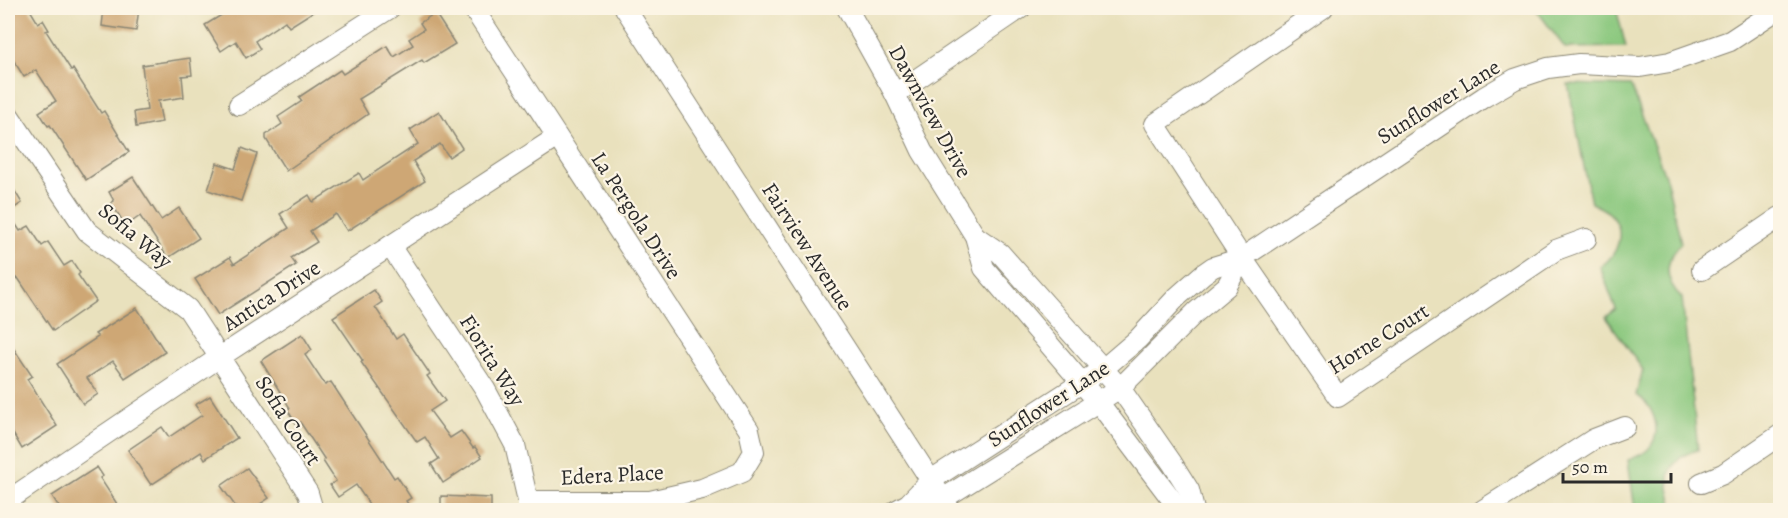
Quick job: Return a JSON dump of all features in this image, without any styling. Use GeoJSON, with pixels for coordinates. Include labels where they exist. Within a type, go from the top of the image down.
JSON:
{"type":"FeatureCollection","features":[{"type":"Feature","properties":{"kind":"street"},"geometry":{"type":"LineString","coordinates":[[239,105],[390,8]]}},
{"type":"Feature","properties":{"kind":"street","name":"La Pergola Drive"},"geometry":{"type":"LineString","coordinates":[[472,8],[749,430],[754,452]]}},
{"type":"Feature","properties":{"kind":"street","name":"Fairview Avenue"},"geometry":{"type":"LineString","coordinates":[[625,8],[947,505]]}},
{"type":"Feature","properties":{"kind":"street","name":"Dawnview Drive"},"geometry":{"type":"LineString","coordinates":[[848,8],[896,94],[922,151],[975,236],[984,268],[1098,403],[1176,505],[1189,510]]}},
{"type":"Feature","properties":{"kind":"street"},"geometry":{"type":"LineString","coordinates":[[896,94],[1021,8]]}},
{"type":"Feature","properties":{"kind":"street"},"geometry":{"type":"LineString","coordinates":[[1242,258],[1155,124],[1323,8]]}},
{"type":"Feature","properties":{"kind":"street","name":"Sunflower Lane"},"geometry":{"type":"LineString","coordinates":[[897,510],[908,504],[931,480],[1103,369],[1138,339],[1177,297],[1213,267],[1242,258],[1484,97],[1515,79],[1548,68],[1579,64],[1640,67],[1670,62],[1730,41],[1780,8]]}},
{"type":"Feature","properties":{"kind":"street","name":"Sofia Way"},"geometry":{"type":"LineString","coordinates":[[8,114],[87,231],[188,309],[220,357]]}},
{"type":"Feature","properties":{"kind":"street","name":"Antica Drive"},"geometry":{"type":"LineString","coordinates":[[14,499],[220,357],[557,137]]}},
{"type":"Feature","properties":{"kind":"street"},"geometry":{"type":"LineString","coordinates":[[1702,270],[1780,217]]}},
{"type":"Feature","properties":{"kind":"street","name":"Dawnview Drive"},"geometry":{"type":"LineString","coordinates":[[975,236],[1000,253],[1120,388],[1189,490],[1194,510]]}},
{"type":"Feature","properties":{"kind":"street","name":"Horne Court"},"geometry":{"type":"LineString","coordinates":[[1242,258],[1338,397],[1556,250],[1586,239]]}},
{"type":"Feature","properties":{"kind":"street","name":"Fiorita Way"},"geometry":{"type":"LineString","coordinates":[[390,246],[486,389],[515,445],[528,506]]}},
{"type":"Feature","properties":{"kind":"street","name":"Sunflower Lane"},"geometry":{"type":"LineString","coordinates":[[925,510],[947,505],[1120,388],[1196,312],[1227,286],[1242,258]]}},
{"type":"Feature","properties":{"kind":"street","name":"Sofia Court"},"geometry":{"type":"LineString","coordinates":[[220,357],[308,493],[313,510]]}},
{"type":"Feature","properties":{"kind":"street"},"geometry":{"type":"LineString","coordinates":[[1483,510],[1593,439],[1625,426]]}},
{"type":"Feature","properties":{"kind":"street"},"geometry":{"type":"LineString","coordinates":[[1701,483],[1723,474],[1780,435]]}},
{"type":"Feature","properties":{"kind":"street","name":"Edera Place"},"geometry":{"type":"LineString","coordinates":[[528,506],[650,501],[702,489],[742,472],[754,452]]}},
{"type":"Feature","properties":{"kind":"green space"},"geometry":{"type":"Polygon","coordinates":[[[1535,8],[1616,8],[1626,47],[1565,48],[1535,8]]]}},
{"type":"Feature","properties":{"kind":"green space"},"geometry":{"type":"Polygon","coordinates":[[[1568,84],[1631,86],[1667,181],[1681,243],[1671,257],[1668,270],[1671,284],[1682,298],[1698,450],[1680,458],[1672,468],[1669,480],[1671,510],[1635,510],[1628,460],[1648,450],[1655,438],[1656,424],[1647,404],[1636,395],[1643,370],[1606,317],[1616,309],[1600,267],[1616,249],[1618,227],[1609,213],[1591,203],[1568,84]]]}},
{"type":"Feature","properties":{"kind":"building"},"geometry":{"type":"Polygon","coordinates":[[[8,8],[29,8],[38,23],[43,20],[49,30],[46,31],[71,70],[73,69],[101,113],[104,111],[129,152],[86,180],[39,112],[56,101],[36,70],[24,77],[14,61],[8,64],[8,8]]]}},
{"type":"Feature","properties":{"kind":"building"},"geometry":{"type":"Polygon","coordinates":[[[104,8],[139,8],[136,31],[102,26],[104,8]]]}},
{"type":"Feature","properties":{"kind":"building"},"geometry":{"type":"Polygon","coordinates":[[[233,8],[319,8],[289,27],[285,21],[255,41],[260,49],[246,58],[236,41],[221,51],[205,25],[233,8]]]}},
{"type":"Feature","properties":{"kind":"building"},"geometry":{"type":"Polygon","coordinates":[[[435,13],[455,44],[424,63],[422,60],[359,99],[368,114],[286,171],[266,139],[266,135],[282,124],[278,117],[302,101],[299,97],[340,70],[343,74],[387,46],[394,57],[413,45],[409,39],[424,29],[420,23],[435,13]]]}},
{"type":"Feature","properties":{"kind":"building"},"geometry":{"type":"Polygon","coordinates":[[[190,58],[192,75],[182,76],[184,97],[158,101],[162,122],[136,127],[134,112],[147,110],[142,65],[190,58]]]}},
{"type":"Feature","properties":{"kind":"building"},"geometry":{"type":"Polygon","coordinates":[[[439,111],[462,148],[449,157],[440,144],[413,161],[425,181],[347,231],[336,214],[310,231],[317,242],[291,258],[296,265],[218,315],[195,279],[230,257],[234,264],[289,228],[280,214],[309,195],[313,202],[359,173],[363,180],[418,144],[410,130],[439,111]]]}},
{"type":"Feature","properties":{"kind":"building"},"geometry":{"type":"Polygon","coordinates":[[[242,148],[257,154],[241,201],[208,190],[217,163],[235,169],[242,148]]]}},
{"type":"Feature","properties":{"kind":"building"},"geometry":{"type":"Polygon","coordinates":[[[133,177],[161,220],[179,208],[199,238],[168,258],[140,216],[126,226],[111,203],[114,201],[109,192],[133,177]]]}},
{"type":"Feature","properties":{"kind":"building"},"geometry":{"type":"Polygon","coordinates":[[[8,180],[22,203],[8,212],[8,180]]]}},
{"type":"Feature","properties":{"kind":"building"},"geometry":{"type":"Polygon","coordinates":[[[8,212],[20,231],[29,226],[42,246],[48,242],[64,266],[72,261],[80,273],[78,275],[96,301],[53,331],[8,266],[8,212]]]}},
{"type":"Feature","properties":{"kind":"building"},"geometry":{"type":"Polygon","coordinates":[[[374,290],[382,302],[375,307],[396,339],[403,334],[430,374],[427,376],[445,401],[430,411],[450,438],[461,431],[482,457],[443,483],[431,464],[439,459],[425,437],[417,442],[361,362],[363,361],[333,317],[374,290]]]}},
{"type":"Feature","properties":{"kind":"building"},"geometry":{"type":"Polygon","coordinates":[[[137,308],[165,352],[125,378],[113,361],[87,378],[98,394],[83,404],[57,364],[98,337],[95,334],[137,308]]]}},
{"type":"Feature","properties":{"kind":"building"},"geometry":{"type":"Polygon","coordinates":[[[302,334],[312,350],[305,355],[325,385],[331,382],[394,478],[397,476],[411,498],[406,501],[412,510],[373,510],[356,485],[338,497],[330,485],[336,481],[323,461],[325,460],[300,422],[296,424],[287,409],[290,408],[261,361],[302,334]]]}},
{"type":"Feature","properties":{"kind":"building"},"geometry":{"type":"Polygon","coordinates":[[[8,340],[32,376],[27,379],[57,426],[22,449],[8,425],[8,340]]]}},
{"type":"Feature","properties":{"kind":"building"},"geometry":{"type":"Polygon","coordinates":[[[210,396],[237,438],[205,459],[201,452],[151,485],[128,450],[162,427],[169,437],[202,415],[195,405],[210,396]]]}},
{"type":"Feature","properties":{"kind":"building"},"geometry":{"type":"Polygon","coordinates":[[[97,467],[103,476],[100,478],[121,510],[61,510],[52,496],[97,467]]]}},
{"type":"Feature","properties":{"kind":"building"},"geometry":{"type":"Polygon","coordinates":[[[247,468],[269,498],[251,510],[238,510],[221,486],[247,468]]]}},
{"type":"Feature","properties":{"kind":"building"},"geometry":{"type":"Polygon","coordinates":[[[441,496],[491,498],[491,510],[441,510],[441,496]]]}}]}
